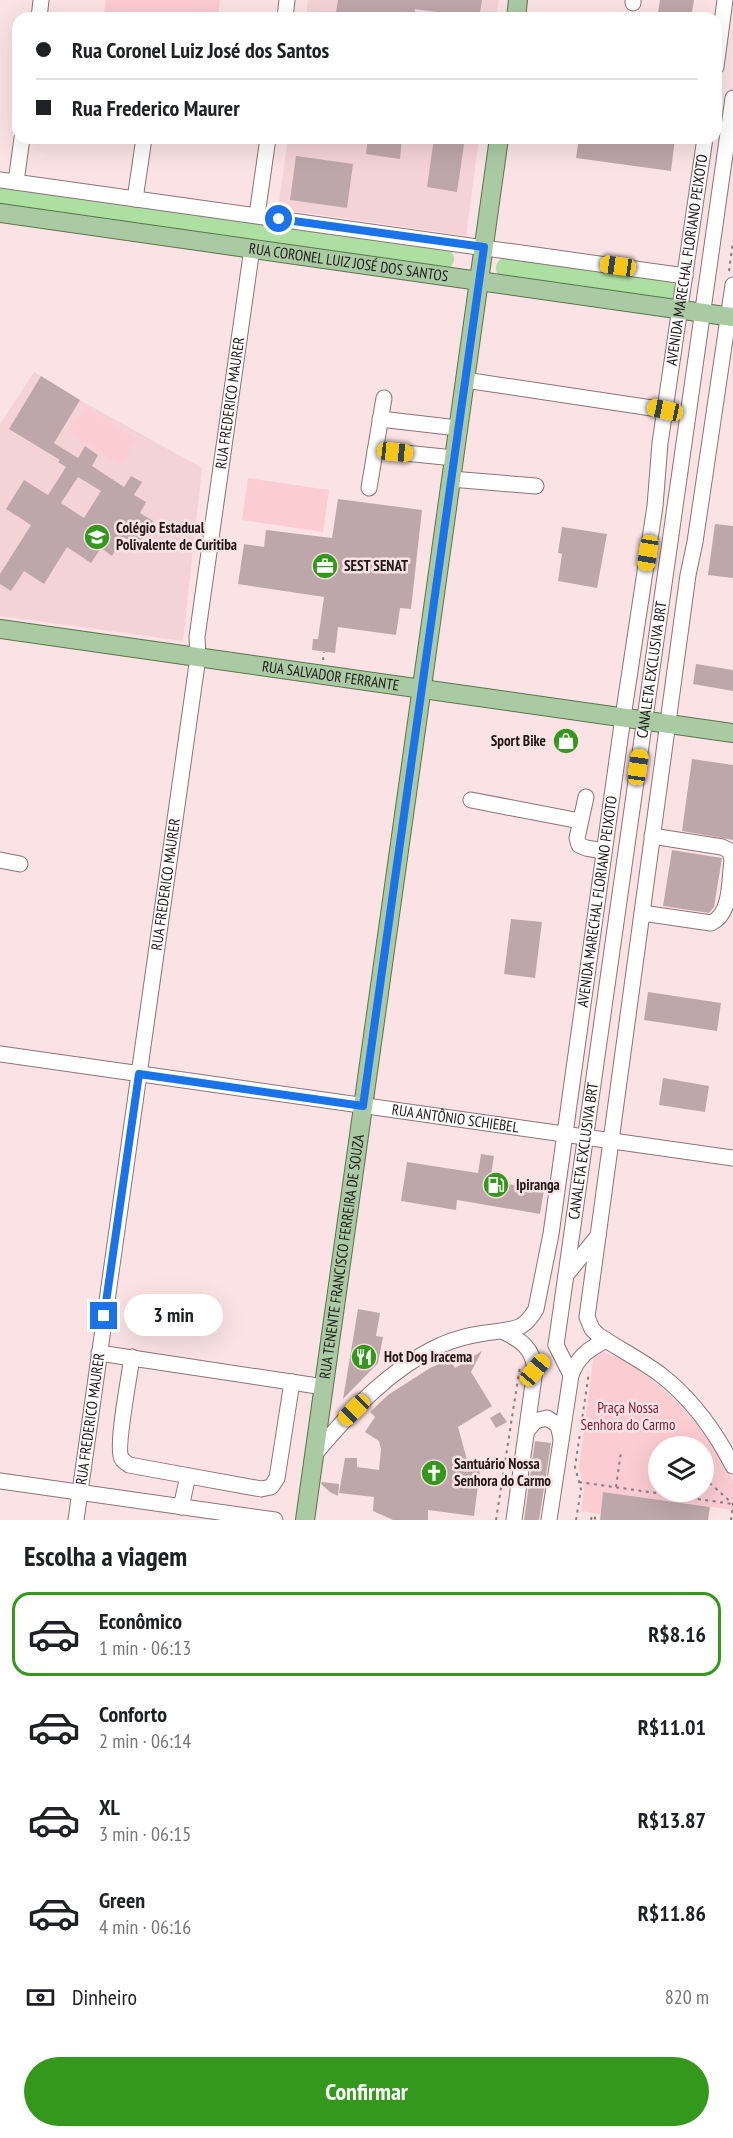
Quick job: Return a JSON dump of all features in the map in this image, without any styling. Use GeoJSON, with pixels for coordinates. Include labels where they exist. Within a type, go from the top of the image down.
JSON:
{"type":"FeatureCollection","features":[{"type":"Feature","properties":{"kind":"main road","name":"RUA TENENTE FRANCISCO FERREIRA DE SOUZA"},"geometry":{"type":"LineString","coordinates":[[305,1520],[498,144]]}},
{"type":"Feature","properties":{"kind":"main road","name":"RUA CORONEL LUIZ JOSÉ DOS SANTOS"},"geometry":{"type":"LineString","coordinates":[[0,213],[731,316]]}},
{"type":"Feature","properties":{"kind":"main road","name":"RUA SALVADOR FERRANTE"},"geometry":{"type":"LineString","coordinates":[[0,629],[733,733]]}},
{"type":"Feature","properties":{"kind":"street"},"geometry":{"type":"LineString","coordinates":[[722,22],[725,0]]}},
{"type":"Feature","properties":{"kind":"street","name":"CANALETA EXCLUSIVA BRT"},"geometry":{"type":"LineString","coordinates":[[556,1345],[733,98]]}},
{"type":"Feature","properties":{"kind":"street"},"geometry":{"type":"LineString","coordinates":[[20,144],[8,181],[685,276]]}},
{"type":"Feature","properties":{"kind":"street"},"geometry":{"type":"LineString","coordinates":[[135,199],[143,144]]}},
{"type":"Feature","properties":{"kind":"street"},"geometry":{"type":"LineString","coordinates":[[257,215],[267,144]]}},
{"type":"Feature","properties":{"kind":"street","name":"AVENIDA MARECHAL FLORIANO PEIXOTO"},"geometry":{"type":"LineString","coordinates":[[502,1330],[523,1325],[536,1309],[551,1234],[563,1134],[655,506],[665,410],[704,144]]}},
{"type":"Feature","properties":{"kind":"street","name":"RUA FREDERICO MAURER"},"geometry":{"type":"LineString","coordinates":[[76,1520],[198,657],[197,637],[252,248]]}},
{"type":"Feature","properties":{"kind":"street"},"geometry":{"type":"LineString","coordinates":[[731,280],[731,316],[688,575],[587,1317],[592,1329],[654,1370],[678,1389],[709,1426],[733,1466]]}},
{"type":"Feature","properties":{"kind":"street"},"geometry":{"type":"LineString","coordinates":[[465,380],[665,410]]}},
{"type":"Feature","properties":{"kind":"street"},"geometry":{"type":"LineString","coordinates":[[369,488],[384,398]]}},
{"type":"Feature","properties":{"kind":"street"},"geometry":{"type":"LineString","coordinates":[[380,419],[458,428]]}},
{"type":"Feature","properties":{"kind":"street"},"geometry":{"type":"LineString","coordinates":[[375,450],[454,458]]}},
{"type":"Feature","properties":{"kind":"street"},"geometry":{"type":"LineString","coordinates":[[451,479],[536,486]]}},
{"type":"Feature","properties":{"kind":"street"},"geometry":{"type":"LineString","coordinates":[[586,797],[577,838],[579,844],[586,848],[604,851]]}},
{"type":"Feature","properties":{"kind":"street"},"geometry":{"type":"LineString","coordinates":[[471,800],[580,821]]}},
{"type":"Feature","properties":{"kind":"street"},"geometry":{"type":"LineString","coordinates":[[642,913],[711,922],[719,919],[725,911],[732,860],[730,851],[722,847],[652,836]]}},
{"type":"Feature","properties":{"kind":"street"},"geometry":{"type":"LineString","coordinates":[[0,860],[20,864]]}},
{"type":"Feature","properties":{"kind":"street","name":"RUA ANTÔNIO SCHIEBEL"},"geometry":{"type":"LineString","coordinates":[[0,1054],[733,1158]]}},
{"type":"Feature","properties":{"kind":"street","name":"CANALETA EXCLUSIVA BRT"},"geometry":{"type":"LineString","coordinates":[[551,1234],[565,1276]]}},
{"type":"Feature","properties":{"kind":"street","name":"CANALETA EXCLUSIVA BRT"},"geometry":{"type":"LineString","coordinates":[[565,1276],[598,1236]]}},
{"type":"Feature","properties":{"kind":"street"},"geometry":{"type":"LineString","coordinates":[[314,1455],[341,1422],[367,1397],[409,1363],[445,1344],[502,1330],[526,1345],[534,1361],[535,1370],[514,1520]]}},
{"type":"Feature","properties":{"kind":"street"},"geometry":{"type":"LineString","coordinates":[[549,1520],[571,1375],[587,1350],[606,1340]]}},
{"type":"Feature","properties":{"kind":"street"},"geometry":{"type":"LineString","coordinates":[[535,1370],[556,1345],[571,1375]]}},
{"type":"Feature","properties":{"kind":"street"},"geometry":{"type":"LineString","coordinates":[[99,1353],[324,1387]]}},
{"type":"Feature","properties":{"kind":"street"},"geometry":{"type":"LineString","coordinates":[[132,1357],[120,1435],[119,1452],[122,1459],[129,1465],[261,1489],[271,1487],[277,1478],[292,1382]]}},
{"type":"Feature","properties":{"kind":"street"},"geometry":{"type":"LineString","coordinates":[[527,1431],[535,1421],[548,1418],[558,1425],[561,1438]]}},
{"type":"Feature","properties":{"kind":"street"},"geometry":{"type":"LineString","coordinates":[[181,1506],[188,1476]]}},
{"type":"Feature","properties":{"kind":"street"},"geometry":{"type":"LineString","coordinates":[[0,1481],[275,1520]]}},
{"type":"Feature","properties":{"kind":"path"},"geometry":{"type":"LineString","coordinates":[[731,280],[733,241]]}},
{"type":"Feature","properties":{"kind":"path"},"geometry":{"type":"LineString","coordinates":[[495,1520],[521,1357]]}},
{"type":"Feature","properties":{"kind":"path"},"geometry":{"type":"LineString","coordinates":[[576,1520],[580,1489],[575,1467],[589,1370]]}},
{"type":"Feature","properties":{"kind":"path"},"geometry":{"type":"LineString","coordinates":[[616,1487],[621,1452]]}},
{"type":"Feature","properties":{"kind":"path"},"geometry":{"type":"LineString","coordinates":[[579,1482],[733,1504]]}},
{"type":"Feature","properties":{"kind":"path"},"geometry":{"type":"LineString","coordinates":[[714,1488],[733,1504]]}},
{"type":"Feature","properties":{"kind":"path"},"geometry":{"type":"LineString","coordinates":[[731,1520],[733,1504]]}},
{"type":"Feature","properties":{"kind":"shaded area"},"geometry":{"type":"Polygon","coordinates":[[[308,0],[499,0],[497,12],[307,12],[308,0]]]}},
{"type":"Feature","properties":{"kind":"shaded area"},"geometry":{"type":"Polygon","coordinates":[[[287,144],[478,144],[466,236],[278,209],[287,144]]]}},
{"type":"Feature","properties":{"kind":"shaded area","name":"Colégio Estadual Polivalente de Curitiba"},"geometry":{"type":"Polygon","coordinates":[[[34,372],[202,468],[183,641],[0,616],[0,424],[34,372]]]}},
{"type":"Feature","properties":{"kind":"green space"},"geometry":{"type":"Polygon","coordinates":[[[106,0],[220,0],[219,12],[104,12],[106,0]]]}},
{"type":"Feature","properties":{"kind":"green space"},"geometry":{"type":"Polygon","coordinates":[[[85,407],[136,439],[121,465],[69,433],[85,407]]]}},
{"type":"Feature","properties":{"kind":"green space"},"geometry":{"type":"Polygon","coordinates":[[[248,478],[329,490],[323,532],[242,520],[248,478]]]}},
{"type":"Feature","properties":{"kind":"green space","name":"Praça Nossa Senhora do Carmo"},"geometry":{"type":"Polygon","coordinates":[[[600,1351],[636,1368],[653,1381],[686,1411],[706,1436],[648,1436],[648,1498],[604,1492],[600,1514],[581,1511],[584,1489],[579,1468],[594,1353],[600,1351]]]}},
{"type":"Feature","properties":{"kind":"green space","name":"Praça Nossa Senhora do Carmo"},"geometry":{"type":"Polygon","coordinates":[[[714,1448],[733,1482],[733,1510],[676,1502],[714,1502],[714,1448]]]}},
{"type":"Feature","properties":{"kind":"building"},"geometry":{"type":"Polygon","coordinates":[[[338,0],[482,0],[480,12],[436,12],[415,9],[415,12],[336,12],[338,0]]]}},
{"type":"Feature","properties":{"kind":"building"},"geometry":{"type":"Polygon","coordinates":[[[660,0],[694,0],[692,12],[658,12],[660,0]]]}},
{"type":"Feature","properties":{"kind":"building"},"geometry":{"type":"Polygon","coordinates":[[[367,144],[401,144],[400,159],[366,154],[367,144]]]}},
{"type":"Feature","properties":{"kind":"building"},"geometry":{"type":"Polygon","coordinates":[[[433,144],[464,144],[457,192],[427,187],[433,144]]]}},
{"type":"Feature","properties":{"kind":"building"},"geometry":{"type":"Polygon","coordinates":[[[578,144],[674,144],[671,171],[576,158],[578,144]]]}},
{"type":"Feature","properties":{"kind":"building"},"geometry":{"type":"Polygon","coordinates":[[[296,156],[353,164],[347,208],[290,200],[296,156]]]}},
{"type":"Feature","properties":{"kind":"building"},"geometry":{"type":"Polygon","coordinates":[[[41,376],[80,400],[54,443],[78,458],[85,446],[98,455],[92,466],[124,487],[131,476],[142,482],[134,495],[146,502],[140,513],[153,521],[138,546],[124,537],[112,556],[101,548],[91,563],[67,547],[44,584],[24,571],[11,591],[0,584],[0,574],[31,525],[6,509],[24,480],[48,495],[66,467],[58,462],[60,460],[9,429],[41,376]],[[78,477],[61,503],[84,518],[101,491],[78,477]]]}},
{"type":"Feature","properties":{"kind":"building"},"geometry":{"type":"Polygon","coordinates":[[[338,499],[422,510],[411,609],[400,608],[396,635],[338,627],[335,653],[312,650],[313,639],[318,639],[324,597],[238,584],[244,544],[264,547],[266,530],[332,538],[338,499]]]}},
{"type":"Feature","properties":{"kind":"building"},"geometry":{"type":"Polygon","coordinates":[[[715,524],[733,526],[733,578],[708,575],[715,524]]]}},
{"type":"Feature","properties":{"kind":"building"},"geometry":{"type":"Polygon","coordinates":[[[562,527],[607,534],[597,588],[558,581],[562,554],[558,553],[562,527]]]}},
{"type":"Feature","properties":{"kind":"building"},"geometry":{"type":"Polygon","coordinates":[[[696,664],[733,670],[733,691],[693,684],[696,664]]]}},
{"type":"Feature","properties":{"kind":"building"},"geometry":{"type":"Polygon","coordinates":[[[692,759],[733,765],[733,840],[682,831],[692,759]]]}},
{"type":"Feature","properties":{"kind":"building"},"geometry":{"type":"Polygon","coordinates":[[[672,850],[722,858],[714,907],[709,913],[663,906],[672,850]]]}},
{"type":"Feature","properties":{"kind":"building"},"geometry":{"type":"Polygon","coordinates":[[[511,919],[542,922],[535,978],[504,974],[511,919]]]}},
{"type":"Feature","properties":{"kind":"building"},"geometry":{"type":"Polygon","coordinates":[[[648,992],[721,1003],[717,1031],[644,1020],[648,992]]]}},
{"type":"Feature","properties":{"kind":"building"},"geometry":{"type":"Polygon","coordinates":[[[663,1078],[709,1086],[705,1112],[659,1105],[663,1078]]]}},
{"type":"Feature","properties":{"kind":"building"},"geometry":{"type":"Polygon","coordinates":[[[481,1154],[494,1156],[490,1181],[544,1190],[540,1214],[457,1200],[456,1210],[401,1201],[407,1162],[478,1173],[481,1154]]]}},
{"type":"Feature","properties":{"kind":"building","name":"Hot Dog Iracema"},"geometry":{"type":"Polygon","coordinates":[[[358,1309],[380,1313],[376,1336],[383,1337],[378,1363],[343,1399],[358,1309]]]}},
{"type":"Feature","properties":{"kind":"building"},"geometry":{"type":"Polygon","coordinates":[[[482,1351],[471,1372],[492,1406],[458,1427],[467,1460],[481,1462],[474,1516],[428,1510],[428,1520],[393,1520],[373,1511],[374,1497],[339,1493],[345,1458],[357,1458],[357,1467],[379,1470],[381,1449],[379,1441],[365,1432],[375,1417],[370,1412],[388,1395],[430,1368],[450,1359],[455,1368],[482,1351]]]}},
{"type":"Feature","properties":{"kind":"building"},"geometry":{"type":"Polygon","coordinates":[[[500,1412],[507,1422],[496,1428],[490,1418],[500,1412]]]}},
{"type":"Feature","properties":{"kind":"building"},"geometry":{"type":"Polygon","coordinates":[[[535,1441],[551,1443],[539,1520],[524,1520],[535,1441]]]}},
{"type":"Feature","properties":{"kind":"building"},"geometry":{"type":"Polygon","coordinates":[[[322,1482],[339,1484],[338,1496],[330,1492],[321,1484],[322,1482]]]}},
{"type":"Feature","properties":{"kind":"building"},"geometry":{"type":"Polygon","coordinates":[[[603,1492],[648,1498],[648,1502],[674,1502],[710,1507],[708,1520],[600,1520],[603,1492]]]}},
{"type":"Feature","properties":{"kind":"waterway"},"geometry":{"type":"LineString","coordinates":[[0,196],[443,259]]}},
{"type":"Feature","properties":{"kind":"waterway"},"geometry":{"type":"LineString","coordinates":[[507,268],[665,290]]}},
{"type":"Feature","properties":{"kind":"place","name":"Colégio Estadual Polivalente de Curitiba"},"geometry":{"type":"Point","coordinates":[97,537]}},
{"type":"Feature","properties":{"kind":"place","name":"SEST SENAT"},"geometry":{"type":"Point","coordinates":[325,566]}},
{"type":"Feature","properties":{"kind":"place","name":"Sport Bike"},"geometry":{"type":"Point","coordinates":[566,741]}},
{"type":"Feature","properties":{"kind":"place","name":"Ipiranga"},"geometry":{"type":"Point","coordinates":[496,1185]}},
{"type":"Feature","properties":{"kind":"place","name":"Hot Dog Iracema"},"geometry":{"type":"Point","coordinates":[364,1357]}},
{"type":"Feature","properties":{"kind":"place","name":"Santuário Nossa Senhora do Carmo"},"geometry":{"type":"Point","coordinates":[434,1473]}},
{"type":"Feature","properties":{"kind":"route"},"geometry":{"type":"LineString","coordinates":[[104,1316],[139,1074],[363,1106],[484,247],[279,219]]}}]}
